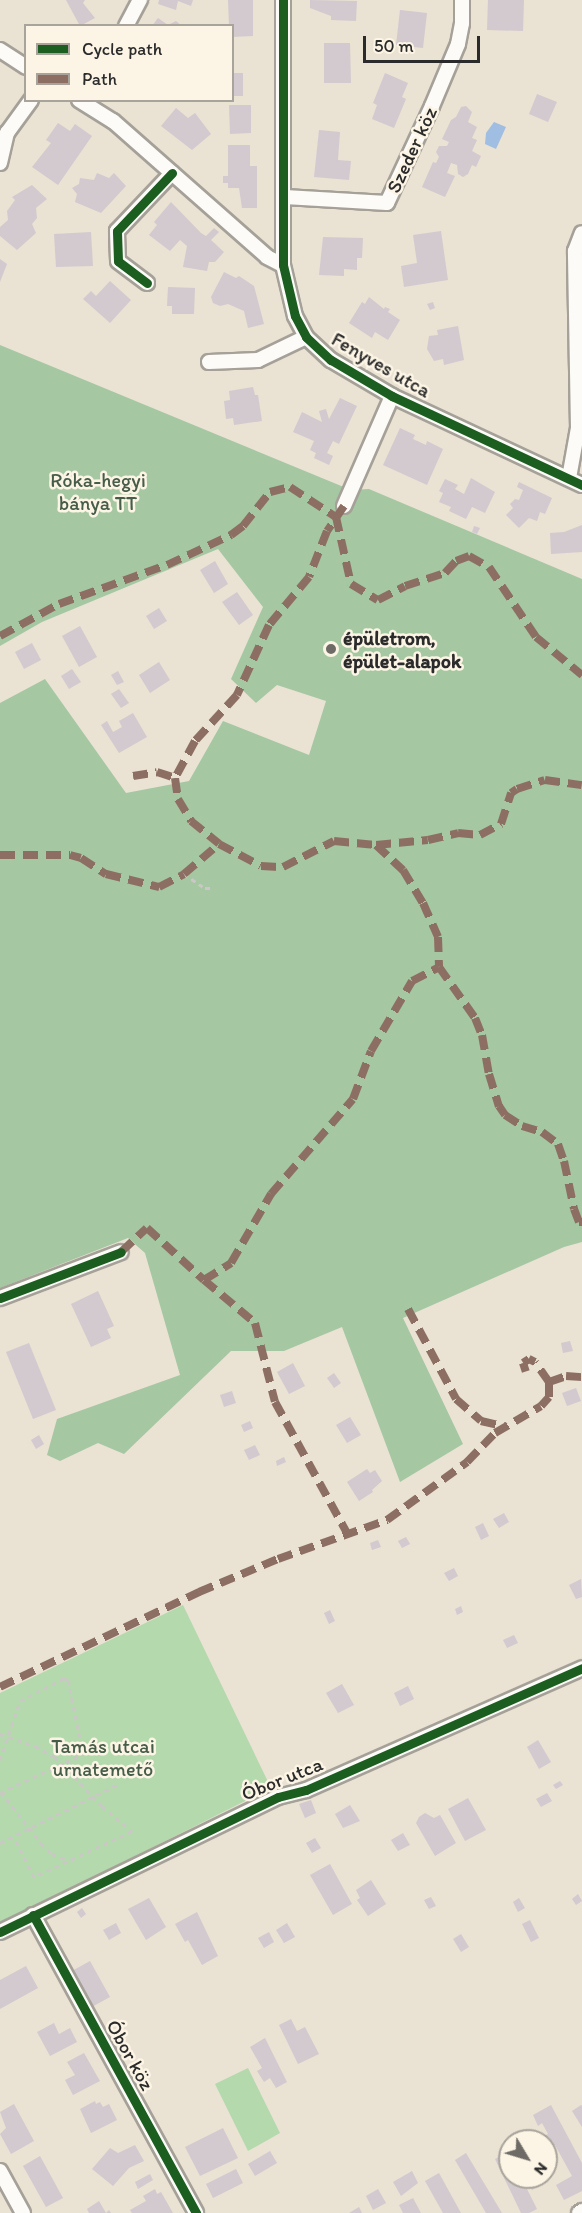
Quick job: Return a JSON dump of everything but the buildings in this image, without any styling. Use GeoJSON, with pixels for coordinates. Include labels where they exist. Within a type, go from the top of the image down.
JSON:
{"type":"FeatureCollection","features":[{"type":"Feature","properties":{"kind":"street"},"geometry":{"type":"LineString","coordinates":[[127,24],[140,0]]}},
{"type":"Feature","properties":{"kind":"street","name":"Szeder köz"},"geometry":{"type":"LineString","coordinates":[[285,197],[387,202],[458,44],[462,23],[462,0]]}},
{"type":"Feature","properties":{"kind":"street","name":"Fenyves utca"},"geometry":{"type":"LineString","coordinates":[[283,3],[284,265],[295,316],[306,337],[331,360],[392,396],[582,485]]}},
{"type":"Feature","properties":{"kind":"street"},"geometry":{"type":"LineString","coordinates":[[0,50],[24,66]]}},
{"type":"Feature","properties":{"kind":"street"},"geometry":{"type":"LineString","coordinates":[[0,163],[7,133],[30,102]]}},
{"type":"Feature","properties":{"kind":"street"},"geometry":{"type":"LineString","coordinates":[[82,102],[113,121],[267,257],[284,265]]}},
{"type":"Feature","properties":{"kind":"street"},"geometry":{"type":"LineString","coordinates":[[147,283],[118,261],[117,231],[172,173]]}},
{"type":"Feature","properties":{"kind":"street"},"geometry":{"type":"LineString","coordinates":[[569,478],[578,428],[575,251],[582,233]]}},
{"type":"Feature","properties":{"kind":"street"},"geometry":{"type":"LineString","coordinates":[[208,362],[258,360],[306,337]]}},
{"type":"Feature","properties":{"kind":"street"},"geometry":{"type":"LineString","coordinates":[[344,507],[392,396]]}},
{"type":"Feature","properties":{"kind":"street"},"geometry":{"type":"LineString","coordinates":[[0,1298],[121,1252]]}},
{"type":"Feature","properties":{"kind":"street","name":"Óbor utca"},"geometry":{"type":"LineString","coordinates":[[0,1932],[278,1797],[306,1790],[582,1668]]}},
{"type":"Feature","properties":{"kind":"street","name":"Óbor köz"},"geometry":{"type":"LineString","coordinates":[[33,1915],[196,2213]]}},
{"type":"Feature","properties":{"kind":"street"},"geometry":{"type":"LineString","coordinates":[[0,2171],[23,2213]]}},
{"type":"Feature","properties":{"kind":"path"},"geometry":{"type":"LineString","coordinates":[[184,874],[205,888],[214,888]]}},
{"type":"Feature","properties":{"kind":"path"},"geometry":{"type":"LineString","coordinates":[[0,1760],[20,1701],[64,1678],[68,1680],[83,1754]]}},
{"type":"Feature","properties":{"kind":"path"},"geometry":{"type":"LineString","coordinates":[[0,1734],[35,1746],[62,1764],[93,1797],[132,1831],[34,1877],[15,1837]]}},
{"type":"Feature","properties":{"kind":"path"},"geometry":{"type":"LineString","coordinates":[[69,1861],[52,1854],[1,1793],[102,1745]]}},
{"type":"Feature","properties":{"kind":"path"},"geometry":{"type":"LineString","coordinates":[[0,1843],[118,1785]]}},
{"type":"Feature","properties":{"kind":"green space","name":"Róka-hegyi bánya TT"},"geometry":{"type":"Polygon","coordinates":[[[0,345],[351,490],[369,489],[582,579],[582,1242],[564,1247],[403,1318],[463,1444],[400,1482],[342,1327],[284,1351],[231,1351],[124,1454],[98,1443],[60,1461],[47,1455],[57,1419],[180,1375],[145,1253],[128,1238],[0,1288],[0,703],[45,679],[126,793],[189,781],[223,721],[309,755],[326,701],[277,685],[256,703],[231,679],[263,607],[218,549],[42,622],[0,646],[0,345]]]}},
{"type":"Feature","properties":{"kind":"green space","name":"Tamás utcai urnatemető"},"geometry":{"type":"Polygon","coordinates":[[[183,1605],[271,1788],[0,1924],[0,1693],[183,1605]]]}},
{"type":"Feature","properties":{"kind":"green space"},"geometry":{"type":"Polygon","coordinates":[[[248,2068],[280,2133],[248,2151],[215,2084],[248,2068]]]}},
{"type":"Feature","properties":{"kind":"water"},"geometry":{"type":"Polygon","coordinates":[[[494,122],[506,127],[496,149],[485,144],[486,133],[494,122]]]}},
{"type":"Feature","properties":{"kind":"marked path"},"geometry":{"type":"LineString","coordinates":[[0,636],[59,604],[167,565],[231,535],[243,526],[270,492],[290,487],[336,517],[351,584],[378,600],[405,586],[445,573],[456,561],[469,556],[489,567],[536,637],[582,675]]}},
{"type":"Feature","properties":{"kind":"marked path"},"geometry":{"type":"LineString","coordinates":[[344,506],[327,531],[309,577],[269,625],[237,695],[195,741],[175,778],[178,799],[191,821],[219,844],[261,866],[283,867],[334,841],[376,845],[428,840],[458,833],[480,835],[501,824],[511,793],[517,789],[545,780],[582,785]]}},
{"type":"Feature","properties":{"kind":"marked path"},"geometry":{"type":"LineString","coordinates":[[133,776],[157,772],[175,778]]}},
{"type":"Feature","properties":{"kind":"marked path"},"geometry":{"type":"LineString","coordinates":[[0,855],[70,855],[81,858],[106,874],[159,887],[184,874],[219,844]]}},
{"type":"Feature","properties":{"kind":"marked path"},"geometry":{"type":"LineString","coordinates":[[376,845],[403,870],[423,903],[438,937],[439,967],[475,1018],[482,1035],[489,1074],[499,1106],[505,1115],[522,1126],[542,1132],[558,1144],[574,1209],[579,1222],[582,1222]]}},
{"type":"Feature","properties":{"kind":"marked path"},"geometry":{"type":"LineString","coordinates":[[121,1252],[147,1228],[204,1280],[231,1263],[271,1194],[353,1099],[371,1051],[412,981],[439,967]]}},
{"type":"Feature","properties":{"kind":"marked path"},"geometry":{"type":"LineString","coordinates":[[204,1280],[255,1323],[275,1402],[347,1533]]}},
{"type":"Feature","properties":{"kind":"marked path"},"geometry":{"type":"LineString","coordinates":[[408,1309],[456,1399],[481,1421],[506,1427]]}},
{"type":"Feature","properties":{"kind":"marked path"},"geometry":{"type":"LineString","coordinates":[[0,1687],[199,1592],[278,1559],[387,1520],[467,1462],[495,1433],[541,1406],[549,1397],[549,1382],[535,1362],[529,1359],[523,1363],[526,1372]]}},
{"type":"Feature","properties":{"kind":"marked path"},"geometry":{"type":"LineString","coordinates":[[549,1382],[566,1376],[582,1377]]}},
{"type":"Feature","properties":{"kind":"cycle path"},"geometry":{"type":"LineString","coordinates":[[283,0],[283,265],[295,316],[306,337],[331,360],[392,396],[582,485]]}},
{"type":"Feature","properties":{"kind":"cycle path"},"geometry":{"type":"LineString","coordinates":[[147,283],[118,261],[117,231],[172,173]]}},
{"type":"Feature","properties":{"kind":"cycle path"},"geometry":{"type":"LineString","coordinates":[[0,1298],[121,1252]]}},
{"type":"Feature","properties":{"kind":"cycle path"},"geometry":{"type":"LineString","coordinates":[[0,1932],[278,1797],[306,1790],[582,1668]]}},
{"type":"Feature","properties":{"kind":"cycle path"},"geometry":{"type":"LineString","coordinates":[[33,1915],[196,2213]]}},
{"type":"Feature","properties":{"kind":"place","name":"épületrom, épület-alapok"},"geometry":{"type":"Point","coordinates":[331,649]}}]}
